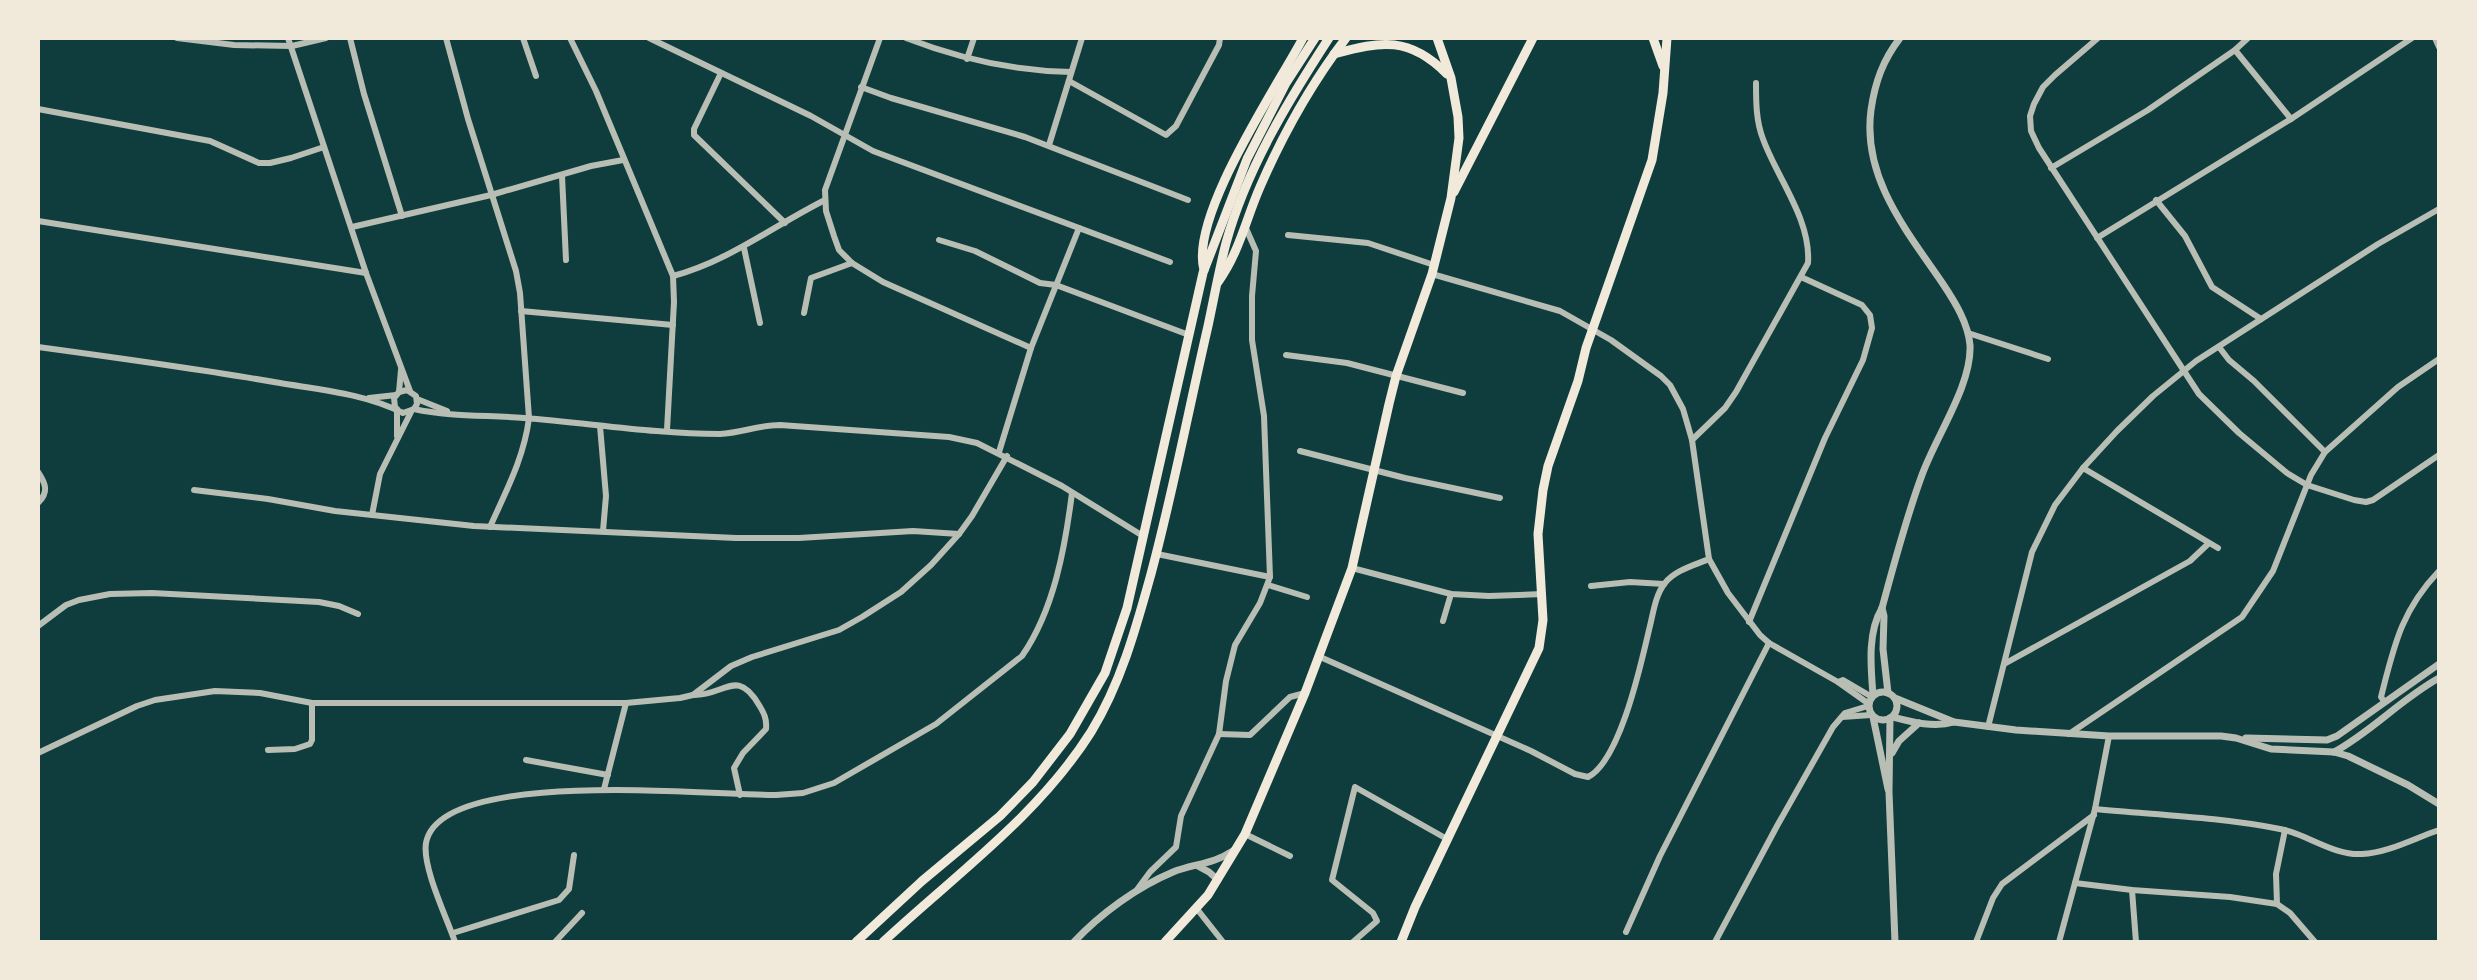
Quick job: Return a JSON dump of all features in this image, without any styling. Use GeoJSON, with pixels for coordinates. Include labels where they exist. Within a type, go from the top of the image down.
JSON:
{"type":"FeatureCollection","features":[{"type":"Feature","properties":{"kind":"main road"},"geometry":{"type":"LineString","coordinates":[[1204,270],[1202,250],[1217,203],[1246,136],[1303,38]]}},
{"type":"Feature","properties":{"kind":"main road"},"geometry":{"type":"LineString","coordinates":[[856,942],[922,881],[1000,816],[1033,782],[1070,734],[1105,673],[1127,608],[1204,270],[1259,135],[1286,83],[1315,38]]}},
{"type":"Feature","properties":{"kind":"main road"},"geometry":{"type":"LineString","coordinates":[[883,942],[1042,796],[1083,744],[1106,704],[1138,621],[1157,554],[1232,223],[1256,167],[1296,90],[1329,38]]}},
{"type":"Feature","properties":{"kind":"main road"},"geometry":{"type":"LineString","coordinates":[[1217,283],[1233,259],[1258,191],[1284,135],[1346,38]]}},
{"type":"Feature","properties":{"kind":"main road"},"geometry":{"type":"LineString","coordinates":[[1165,942],[1197,909],[1239,847],[1305,693],[1352,568],[1396,376],[1433,270],[1451,198],[1459,138],[1457,109],[1451,78],[1437,38]]}},
{"type":"Feature","properties":{"kind":"main road"},"geometry":{"type":"LineString","coordinates":[[1451,198],[1533,38]]}},
{"type":"Feature","properties":{"kind":"main road"},"geometry":{"type":"LineString","coordinates":[[1653,38],[1665,73]]}},
{"type":"Feature","properties":{"kind":"main road"},"geometry":{"type":"LineString","coordinates":[[1401,942],[1447,839],[1537,656],[1542,633],[1543,594],[1538,534],[1548,466],[1652,160],[1667,38]]}},
{"type":"Feature","properties":{"kind":"main road"},"geometry":{"type":"LineString","coordinates":[[1334,54],[1369,45],[1402,45],[1433,60],[1451,78]]}},
{"type":"Feature","properties":{"kind":"street"},"geometry":{"type":"LineString","coordinates":[[177,38],[292,46],[326,38]]}},
{"type":"Feature","properties":{"kind":"street"},"geometry":{"type":"LineString","coordinates":[[288,38],[366,273],[410,391],[417,399],[451,413]]}},
{"type":"Feature","properties":{"kind":"street"},"geometry":{"type":"LineString","coordinates":[[350,38],[402,216]]}},
{"type":"Feature","properties":{"kind":"street"},"geometry":{"type":"LineString","coordinates":[[446,38],[516,271],[521,311],[529,418],[521,456],[490,527]]}},
{"type":"Feature","properties":{"kind":"street"},"geometry":{"type":"LineString","coordinates":[[523,38],[536,76]]}},
{"type":"Feature","properties":{"kind":"street"},"geometry":{"type":"LineString","coordinates":[[570,38],[596,91],[673,276],[667,430]]}},
{"type":"Feature","properties":{"kind":"street"},"geometry":{"type":"LineString","coordinates":[[649,38],[811,116],[873,151],[1170,262]]}},
{"type":"Feature","properties":{"kind":"street"},"geometry":{"type":"LineString","coordinates":[[880,38],[828,178],[825,200],[839,250],[852,263],[883,282],[1031,348]]}},
{"type":"Feature","properties":{"kind":"street"},"geometry":{"type":"LineString","coordinates":[[906,38],[967,59],[1019,69],[1071,72]]}},
{"type":"Feature","properties":{"kind":"street"},"geometry":{"type":"LineString","coordinates":[[967,59],[974,38]]}},
{"type":"Feature","properties":{"kind":"street"},"geometry":{"type":"LineString","coordinates":[[1049,145],[1082,38]]}},
{"type":"Feature","properties":{"kind":"street"},"geometry":{"type":"LineString","coordinates":[[1069,81],[1166,135],[1176,126],[1220,38]]}},
{"type":"Feature","properties":{"kind":"street"},"geometry":{"type":"LineString","coordinates":[[1889,792],[1871,706],[1872,641],[1920,480],[1932,446],[1965,378],[1969,359],[1968,333],[1952,300],[1890,203],[1875,173],[1870,141],[1874,90],[1882,65],[1900,38]]}},
{"type":"Feature","properties":{"kind":"street"},"geometry":{"type":"LineString","coordinates":[[2098,38],[2049,81],[2034,104],[2030,116],[2031,131],[2051,168],[2199,394],[2287,473],[2307,485],[2366,502],[2439,455]]}},
{"type":"Feature","properties":{"kind":"street"},"geometry":{"type":"LineString","coordinates":[[2051,168],[2148,110],[2248,38]]}},
{"type":"Feature","properties":{"kind":"street"},"geometry":{"type":"LineString","coordinates":[[2097,238],[2291,119],[2412,38]]}},
{"type":"Feature","properties":{"kind":"street"},"geometry":{"type":"LineString","coordinates":[[2435,38],[2439,47]]}},
{"type":"Feature","properties":{"kind":"street"},"geometry":{"type":"LineString","coordinates":[[2235,50],[2291,119]]}},
{"type":"Feature","properties":{"kind":"street"},"geometry":{"type":"LineString","coordinates":[[721,73],[694,135],[785,223]]}},
{"type":"Feature","properties":{"kind":"street"},"geometry":{"type":"LineString","coordinates":[[1692,440],[1736,392],[1808,263],[1806,238],[1761,133],[1756,110],[1756,83]]}},
{"type":"Feature","properties":{"kind":"street"},"geometry":{"type":"LineString","coordinates":[[861,87],[1049,145],[1188,200]]}},
{"type":"Feature","properties":{"kind":"street"},"geometry":{"type":"LineString","coordinates":[[38,109],[210,141],[259,163],[280,161],[324,147]]}},
{"type":"Feature","properties":{"kind":"street"},"geometry":{"type":"LineString","coordinates":[[352,227],[623,160]]}},
{"type":"Feature","properties":{"kind":"street"},"geometry":{"type":"LineString","coordinates":[[562,176],[566,260]]}},
{"type":"Feature","properties":{"kind":"street"},"geometry":{"type":"LineString","coordinates":[[673,276],[707,266],[744,248],[825,200]]}},
{"type":"Feature","properties":{"kind":"street"},"geometry":{"type":"LineString","coordinates":[[2156,200],[2185,236],[2212,287],[2261,319]]}},
{"type":"Feature","properties":{"kind":"street"},"geometry":{"type":"LineString","coordinates":[[1988,727],[2032,552],[2055,505],[2083,468],[2117,431],[2182,372],[2378,244],[2439,209]]}},
{"type":"Feature","properties":{"kind":"street"},"geometry":{"type":"LineString","coordinates":[[38,221],[366,273]]}},
{"type":"Feature","properties":{"kind":"street"},"geometry":{"type":"LineString","coordinates":[[1134,894],[1150,872],[1176,847],[1181,816],[1219,734],[1231,657],[1269,581],[1264,416],[1252,340],[1256,251],[1245,226]]}},
{"type":"Feature","properties":{"kind":"street"},"geometry":{"type":"LineString","coordinates":[[999,452],[1031,348],[1079,228]]}},
{"type":"Feature","properties":{"kind":"street"},"geometry":{"type":"LineString","coordinates":[[1288,235],[1368,243],[1433,270],[1560,311],[1641,361],[1670,385],[1683,409],[1692,440],[1709,559],[1715,573],[1749,622],[1769,643],[1838,682],[1843,680],[1883,720],[1891,718],[1945,725],[1954,722]]}},
{"type":"Feature","properties":{"kind":"street"},"geometry":{"type":"LineString","coordinates":[[939,240],[975,251],[1040,283],[1056,285],[1189,335]]}},
{"type":"Feature","properties":{"kind":"street"},"geometry":{"type":"LineString","coordinates":[[744,248],[760,323]]}},
{"type":"Feature","properties":{"kind":"street"},"geometry":{"type":"LineString","coordinates":[[804,313],[811,278],[852,263]]}},
{"type":"Feature","properties":{"kind":"street"},"geometry":{"type":"LineString","coordinates":[[1749,622],[1825,438],[1863,360],[1872,328],[1870,315],[1862,305],[1801,277]]}},
{"type":"Feature","properties":{"kind":"street"},"geometry":{"type":"LineString","coordinates":[[521,311],[673,325]]}},
{"type":"Feature","properties":{"kind":"street"},"geometry":{"type":"LineString","coordinates":[[1968,333],[2048,359]]}},
{"type":"Feature","properties":{"kind":"street"},"geometry":{"type":"LineString","coordinates":[[38,347],[224,373],[369,398],[403,413],[529,418],[719,434],[766,425],[949,437],[977,443],[1007,456],[1143,536]]}},
{"type":"Feature","properties":{"kind":"street"},"geometry":{"type":"LineString","coordinates":[[2219,347],[2325,452]]}},
{"type":"Feature","properties":{"kind":"street"},"geometry":{"type":"LineString","coordinates":[[1286,355],[1347,363],[1463,393]]}},
{"type":"Feature","properties":{"kind":"street"},"geometry":{"type":"LineString","coordinates":[[2069,734],[2233,626],[2242,617],[2273,571],[2307,485],[2325,452],[2398,387],[2439,359]]}},
{"type":"Feature","properties":{"kind":"street"},"geometry":{"type":"LineString","coordinates":[[397,436],[397,393],[402,366]]}},
{"type":"Feature","properties":{"kind":"street"},"geometry":{"type":"LineString","coordinates":[[369,398],[410,391]]}},
{"type":"Feature","properties":{"kind":"street"},"geometry":{"type":"LineString","coordinates":[[372,515],[380,474],[417,399]]}},
{"type":"Feature","properties":{"kind":"street"},"geometry":{"type":"LineString","coordinates":[[600,426],[606,496],[603,531]]}},
{"type":"Feature","properties":{"kind":"street"},"geometry":{"type":"LineString","coordinates":[[1300,451],[1500,498]]}},
{"type":"Feature","properties":{"kind":"street"},"geometry":{"type":"LineString","coordinates":[[693,695],[720,672],[741,661],[839,630],[914,581],[959,534],[1007,456]]}},
{"type":"Feature","properties":{"kind":"street"},"geometry":{"type":"LineString","coordinates":[[2083,468],[2218,548]]}},
{"type":"Feature","properties":{"kind":"street"},"geometry":{"type":"LineString","coordinates":[[38,472],[46,487],[46,493],[38,503]]}},
{"type":"Feature","properties":{"kind":"street"},"geometry":{"type":"LineString","coordinates":[[194,490],[372,515],[490,527],[736,538],[799,538],[913,531],[959,534]]}},
{"type":"Feature","properties":{"kind":"street"},"geometry":{"type":"LineString","coordinates":[[455,942],[437,894],[426,851],[429,834],[446,816],[472,805],[536,793],[604,789],[740,795],[803,793],[834,783],[936,724],[1017,662],[1030,644],[1059,572],[1072,493]]}},
{"type":"Feature","properties":{"kind":"street"},"geometry":{"type":"LineString","coordinates":[[2006,663],[2190,561],[2208,544]]}},
{"type":"Feature","properties":{"kind":"street"},"geometry":{"type":"LineString","coordinates":[[1157,554],[1269,581],[1307,597]]}},
{"type":"Feature","properties":{"kind":"street"},"geometry":{"type":"LineString","coordinates":[[1318,656],[1584,778],[1593,775],[1607,757],[1626,714],[1664,584],[1685,569],[1709,559]]}},
{"type":"Feature","properties":{"kind":"street"},"geometry":{"type":"LineString","coordinates":[[1352,568],[1451,594],[1543,594]]}},
{"type":"Feature","properties":{"kind":"street"},"geometry":{"type":"LineString","coordinates":[[2384,701],[2381,697],[2397,634],[2418,596],[2439,571]]}},
{"type":"Feature","properties":{"kind":"street"},"geometry":{"type":"LineString","coordinates":[[1591,586],[1630,582],[1664,584]]}},
{"type":"Feature","properties":{"kind":"street"},"geometry":{"type":"LineString","coordinates":[[38,626],[66,605],[110,594],[152,593],[319,602],[358,614]]}},
{"type":"Feature","properties":{"kind":"street"},"geometry":{"type":"LineString","coordinates":[[1443,621],[1451,594]]}},
{"type":"Feature","properties":{"kind":"street"},"geometry":{"type":"LineString","coordinates":[[1882,608],[1883,649],[1891,695],[1897,708],[1891,718],[1889,759],[1895,942]]}},
{"type":"Feature","properties":{"kind":"street"},"geometry":{"type":"LineString","coordinates":[[1626,932],[1660,856],[1769,643]]}},
{"type":"Feature","properties":{"kind":"street"},"geometry":{"type":"LineString","coordinates":[[1715,942],[1833,727],[1842,717],[1871,706],[1880,692],[1954,722],[2042,733],[2327,740],[2439,664]]}},
{"type":"Feature","properties":{"kind":"street"},"geometry":{"type":"LineString","coordinates":[[2334,752],[2439,678]]}},
{"type":"Feature","properties":{"kind":"street"},"geometry":{"type":"LineString","coordinates":[[38,753],[137,706],[170,697],[215,691],[312,703],[626,703],[711,694],[737,684],[753,694],[765,717],[766,729],[743,753],[734,768],[740,795]]}},
{"type":"Feature","properties":{"kind":"street"},"geometry":{"type":"LineString","coordinates":[[1219,734],[1251,735],[1290,697],[1305,693]]}},
{"type":"Feature","properties":{"kind":"street"},"geometry":{"type":"LineString","coordinates":[[268,750],[295,749],[310,744],[312,703]]}},
{"type":"Feature","properties":{"kind":"street"},"geometry":{"type":"LineString","coordinates":[[604,789],[626,703]]}},
{"type":"Feature","properties":{"kind":"street"},"geometry":{"type":"LineString","coordinates":[[1889,759],[1899,741],[1919,723]]}},
{"type":"Feature","properties":{"kind":"street"},"geometry":{"type":"LineString","coordinates":[[2059,942],[2095,812],[2109,736]]}},
{"type":"Feature","properties":{"kind":"street"},"geometry":{"type":"LineString","coordinates":[[2236,738],[2284,751],[2334,752],[2383,773],[2439,804]]}},
{"type":"Feature","properties":{"kind":"street"},"geometry":{"type":"LineString","coordinates":[[526,760],[608,775]]}},
{"type":"Feature","properties":{"kind":"street"},"geometry":{"type":"LineString","coordinates":[[1353,942],[1377,921],[1373,913],[1332,880],[1355,787],[1447,839]]}},
{"type":"Feature","properties":{"kind":"street"},"geometry":{"type":"LineString","coordinates":[[1976,942],[1993,898],[2002,884],[2095,812],[2225,820],[2285,830],[2360,855],[2439,830]]}},
{"type":"Feature","properties":{"kind":"street"},"geometry":{"type":"LineString","coordinates":[[2277,904],[2276,874],[2285,830]]}},
{"type":"Feature","properties":{"kind":"street"},"geometry":{"type":"LineString","coordinates":[[1245,834],[1290,856]]}},
{"type":"Feature","properties":{"kind":"street"},"geometry":{"type":"LineString","coordinates":[[1074,942],[1094,922],[1134,894],[1169,874],[1220,859],[1239,847]]}},
{"type":"Feature","properties":{"kind":"street"},"geometry":{"type":"LineString","coordinates":[[453,933],[559,900],[569,889],[574,855]]}},
{"type":"Feature","properties":{"kind":"street"},"geometry":{"type":"LineString","coordinates":[[1198,866],[1218,880]]}},
{"type":"Feature","properties":{"kind":"street"},"geometry":{"type":"LineString","coordinates":[[2075,883],[2277,904],[2290,913],[2315,942]]}},
{"type":"Feature","properties":{"kind":"street"},"geometry":{"type":"LineString","coordinates":[[2132,890],[2136,942]]}},
{"type":"Feature","properties":{"kind":"street"},"geometry":{"type":"LineString","coordinates":[[1197,909],[1223,942]]}},
{"type":"Feature","properties":{"kind":"street"},"geometry":{"type":"LineString","coordinates":[[555,942],[582,913]]}}]}
